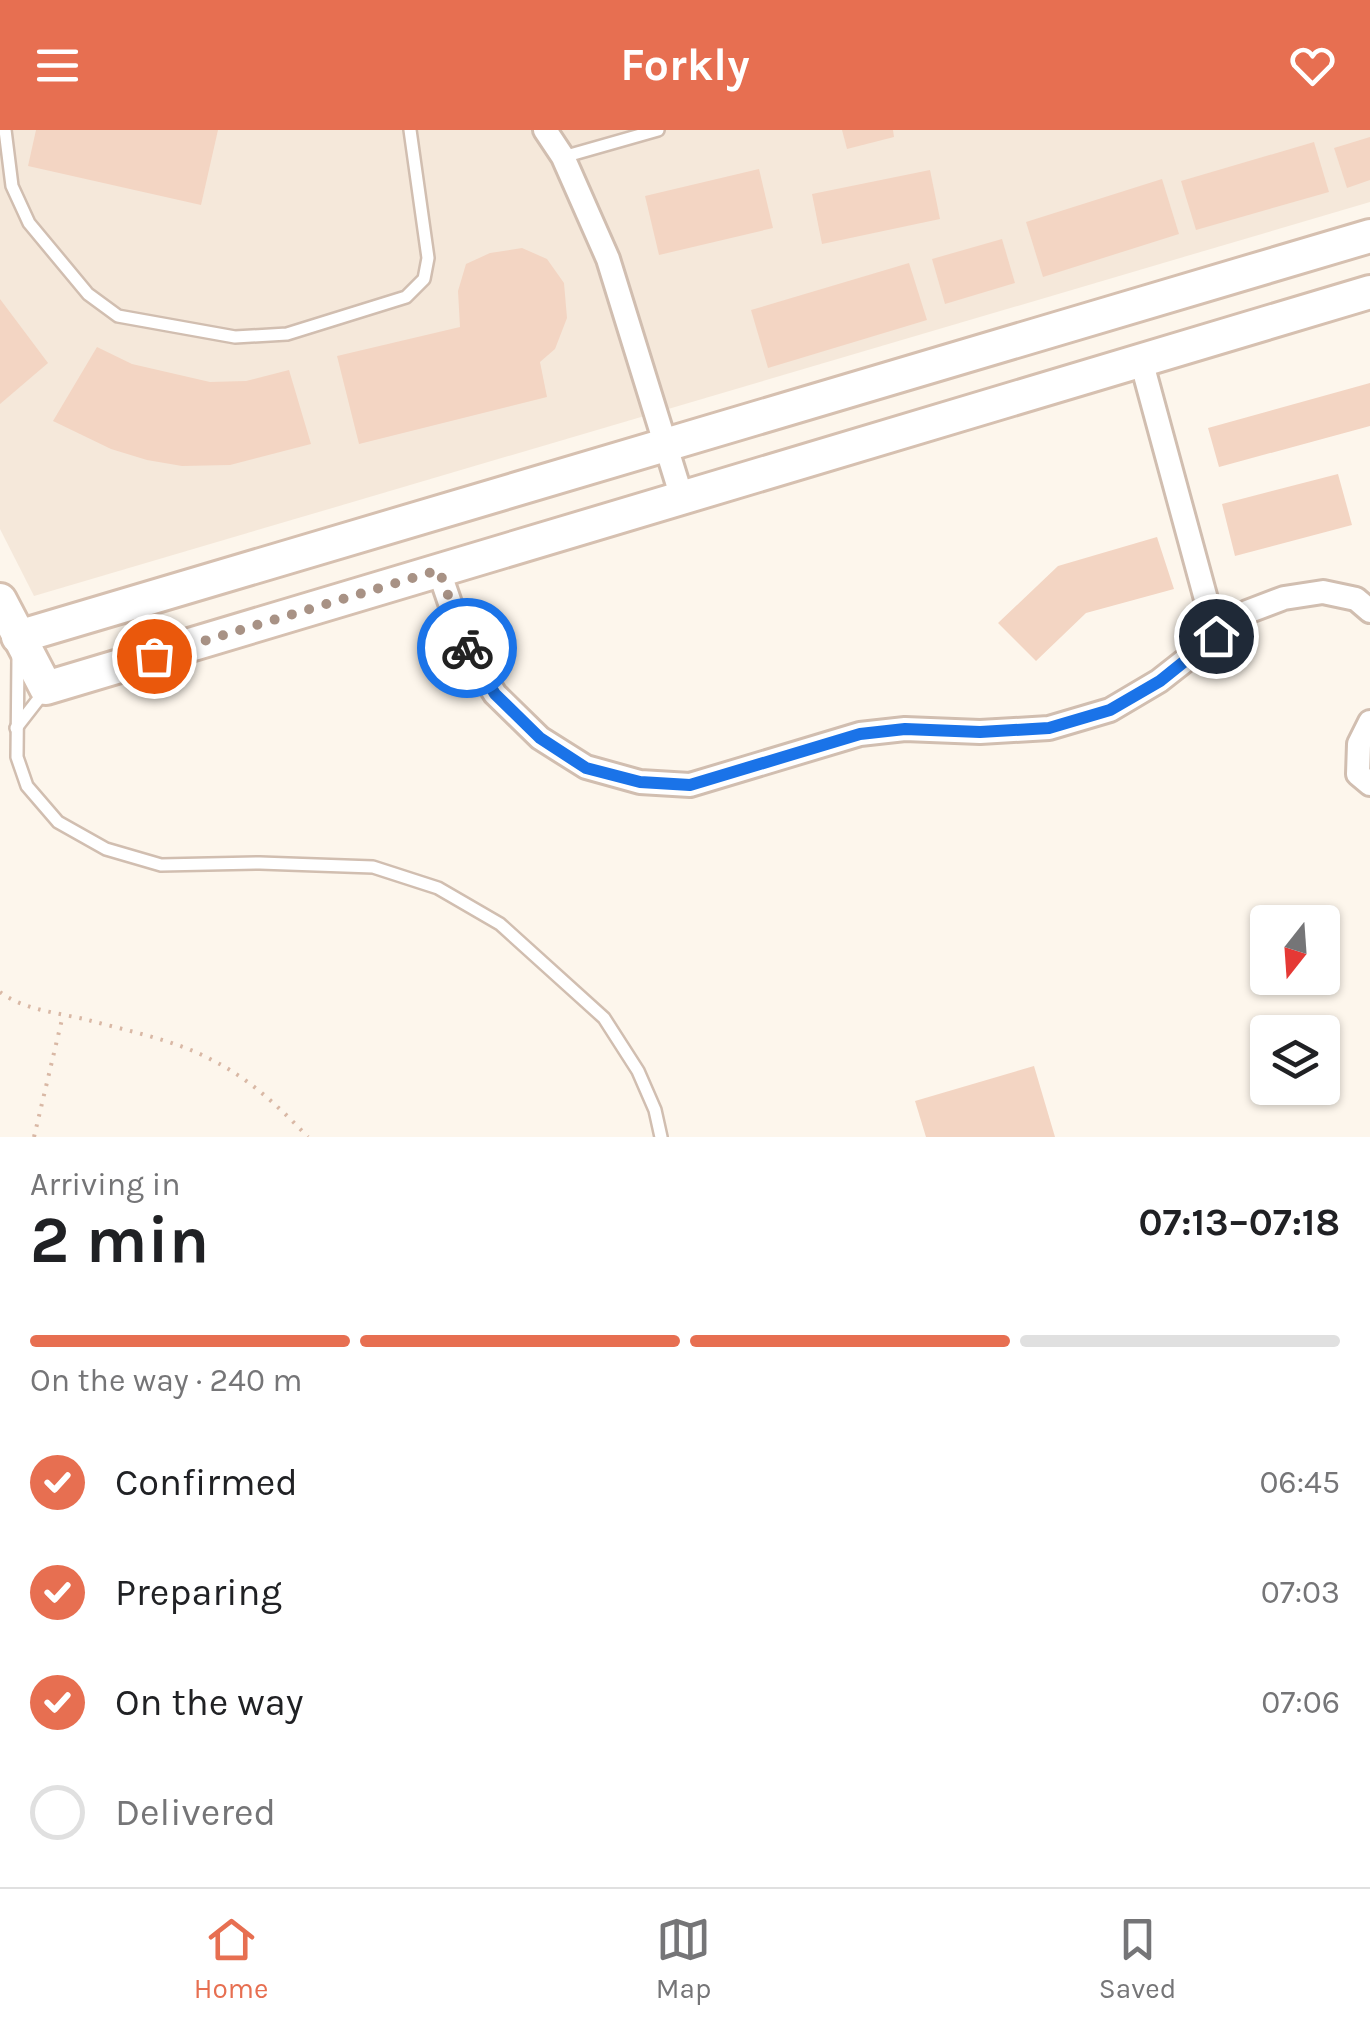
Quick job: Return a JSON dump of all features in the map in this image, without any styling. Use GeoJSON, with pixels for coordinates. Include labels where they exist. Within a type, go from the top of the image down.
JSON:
{"type":"FeatureCollection","features":[{"type":"Feature","properties":{"kind":"street"},"geometry":{"type":"LineString","coordinates":[[545,130],[563,157],[608,258],[682,498]]}},
{"type":"Feature","properties":{"kind":"street"},"geometry":{"type":"LineString","coordinates":[[18,637],[1370,236]]}},
{"type":"Feature","properties":{"kind":"street"},"geometry":{"type":"LineString","coordinates":[[0,600],[46,688],[1370,292]]}},
{"type":"Feature","properties":{"kind":"street"},"geometry":{"type":"LineString","coordinates":[[1141,360],[1216,636]]}},
{"type":"Feature","properties":{"kind":"street"},"geometry":{"type":"LineString","coordinates":[[439,570],[464,644],[495,694],[540,738],[586,768],[640,782],[690,785],[860,734],[905,729],[980,732],[1049,728],[1110,710],[1160,681],[1247,612],[1284,598],[1323,592],[1356,599],[1370,611]]}},
{"type":"Feature","properties":{"kind":"street"},"geometry":{"type":"LineString","coordinates":[[1370,722],[1359,744],[1358,774],[1370,784]]}},
{"type":"Feature","properties":{"kind":"lane"},"geometry":{"type":"LineString","coordinates":[[5,130],[12,186],[29,223],[88,294],[118,316],[235,338],[288,334],[406,297],[424,279],[428,258],[410,130]]}},
{"type":"Feature","properties":{"kind":"lane"},"geometry":{"type":"LineString","coordinates":[[563,157],[658,130]]}},
{"type":"Feature","properties":{"kind":"lane"},"geometry":{"type":"LineString","coordinates":[[18,637],[17,758],[28,786],[58,822],[106,849],[161,865],[372,867],[438,888],[500,924],[604,1018],[638,1070],[655,1110],[661,1137]]}},
{"type":"Feature","properties":{"kind":"lane"},"geometry":{"type":"LineString","coordinates":[[16,728],[46,688]]}},
{"type":"Feature","properties":{"kind":"path"},"geometry":{"type":"LineString","coordinates":[[0,992],[18,1002],[209,1058],[267,1096],[308,1137]]}},
{"type":"Feature","properties":{"kind":"path"},"geometry":{"type":"LineString","coordinates":[[34,1137],[64,1014]]}},
{"type":"Feature","properties":{"kind":"shaded area"},"geometry":{"type":"Polygon","coordinates":[[[0,130],[1370,130],[1370,202],[34,596],[0,529],[0,130]]]}},
{"type":"Feature","properties":{"kind":"building"},"geometry":{"type":"Polygon","coordinates":[[[36,130],[218,130],[201,205],[28,166],[36,130]]]}},
{"type":"Feature","properties":{"kind":"building"},"geometry":{"type":"Polygon","coordinates":[[[842,130],[893,130],[894,137],[847,149],[842,130]]]}},
{"type":"Feature","properties":{"kind":"building"},"geometry":{"type":"Polygon","coordinates":[[[1370,137],[1370,180],[1347,188],[1334,148],[1370,137]]]}},
{"type":"Feature","properties":{"kind":"building"},"geometry":{"type":"Polygon","coordinates":[[[1314,142],[1329,192],[1196,230],[1181,181],[1314,142]]]}},
{"type":"Feature","properties":{"kind":"building"},"geometry":{"type":"Polygon","coordinates":[[[759,169],[773,228],[659,255],[645,196],[759,169]]]}},
{"type":"Feature","properties":{"kind":"building"},"geometry":{"type":"Polygon","coordinates":[[[930,170],[940,219],[822,244],[812,194],[930,170]]]}},
{"type":"Feature","properties":{"kind":"building"},"geometry":{"type":"Polygon","coordinates":[[[1162,179],[1179,234],[1043,277],[1026,222],[1162,179]]]}},
{"type":"Feature","properties":{"kind":"building"},"geometry":{"type":"Polygon","coordinates":[[[1002,239],[1015,283],[945,304],[932,259],[1002,239]]]}},
{"type":"Feature","properties":{"kind":"building"},"geometry":{"type":"Polygon","coordinates":[[[522,248],[547,259],[564,283],[567,318],[555,349],[540,362],[547,397],[359,444],[337,356],[460,327],[458,291],[466,264],[490,253],[522,248]]]}},
{"type":"Feature","properties":{"kind":"building"},"geometry":{"type":"Polygon","coordinates":[[[909,263],[927,320],[768,368],[751,310],[909,263]]]}},
{"type":"Feature","properties":{"kind":"building"},"geometry":{"type":"Polygon","coordinates":[[[0,299],[48,363],[0,404],[0,299]]]}},
{"type":"Feature","properties":{"kind":"building"},"geometry":{"type":"Polygon","coordinates":[[[97,347],[132,364],[210,382],[246,381],[289,370],[311,444],[230,465],[182,466],[111,449],[53,421],[97,347]]]}},
{"type":"Feature","properties":{"kind":"building"},"geometry":{"type":"Polygon","coordinates":[[[1370,383],[1370,426],[1219,467],[1208,428],[1370,383]]]}},
{"type":"Feature","properties":{"kind":"building"},"geometry":{"type":"Polygon","coordinates":[[[1338,474],[1352,525],[1235,556],[1222,504],[1338,474]]]}},
{"type":"Feature","properties":{"kind":"building"},"geometry":{"type":"Polygon","coordinates":[[[1157,537],[1174,589],[1086,613],[1036,661],[998,623],[1058,566],[1157,537]]]}},
{"type":"Feature","properties":{"kind":"building"},"geometry":{"type":"Polygon","coordinates":[[[1034,1066],[1055,1137],[926,1137],[915,1101],[1034,1066]]]}},
{"type":"Feature","properties":{"kind":"way so far"},"geometry":{"type":"LineString","coordinates":[[154,656],[439,570],[467,648]]}},
{"type":"Feature","properties":{"kind":"route"},"geometry":{"type":"LineString","coordinates":[[467,648],[495,694],[540,738],[586,768],[640,782],[690,785],[860,734],[905,729],[980,732],[1049,728],[1110,710],[1160,681],[1216,636]]}}]}
